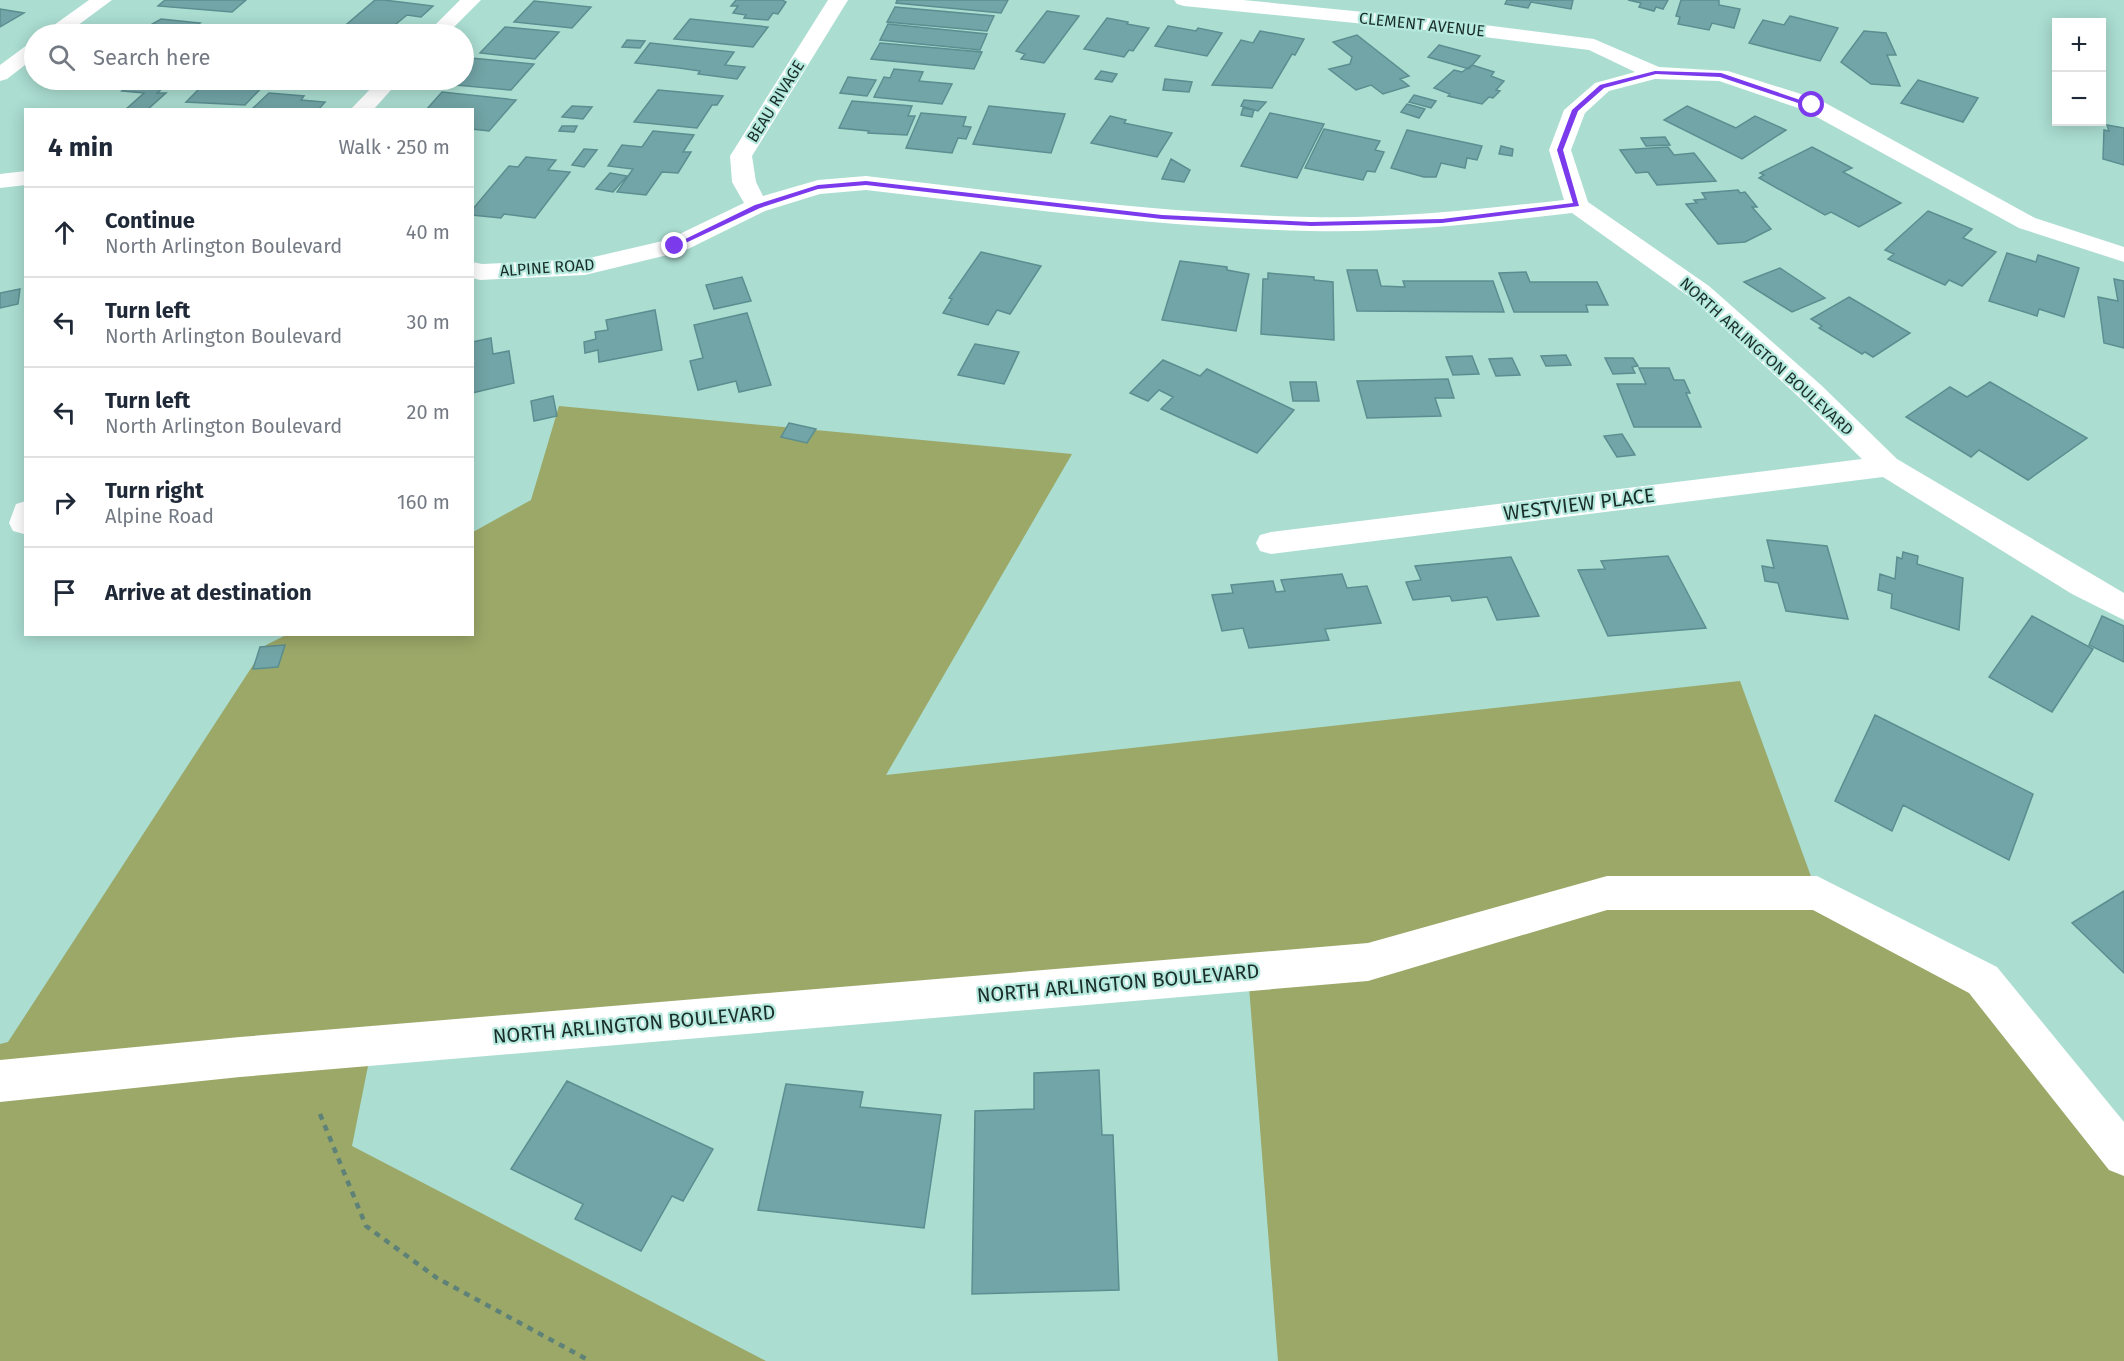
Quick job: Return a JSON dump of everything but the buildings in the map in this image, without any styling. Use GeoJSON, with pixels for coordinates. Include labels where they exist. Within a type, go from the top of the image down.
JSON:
{"type":"FeatureCollection","features":[{"type":"Feature","properties":{"kind":"street"},"geometry":{"type":"LineString","coordinates":[[68,24],[102,0]]}},
{"type":"Feature","properties":{"kind":"street"},"geometry":{"type":"LineString","coordinates":[[446,24],[471,0]]}},
{"type":"Feature","properties":{"kind":"street","name":"BEAU RIVAGE"},"geometry":{"type":"LineString","coordinates":[[757,206],[744,182],[741,156],[838,0]]}},
{"type":"Feature","properties":{"kind":"street","name":"CLEMENT AVENUE"},"geometry":{"type":"LineString","coordinates":[[1184,0],[1445,26],[1594,45],[1655,72]]}},
{"type":"Feature","properties":{"kind":"street"},"geometry":{"type":"LineString","coordinates":[[0,75],[24,57]]}},
{"type":"Feature","properties":{"kind":"street"},"geometry":{"type":"LineString","coordinates":[[1577,205],[1560,150],[1575,110],[1602,87],[1655,72],[1721,75],[1812,105],[2027,223],[2124,255]]}},
{"type":"Feature","properties":{"kind":"street"},"geometry":{"type":"LineString","coordinates":[[362,108],[380,90]]}},
{"type":"Feature","properties":{"kind":"street"},"geometry":{"type":"LineString","coordinates":[[0,181],[24,178]]}},
{"type":"Feature","properties":{"kind":"street","name":"ALPINE ROAD"},"geometry":{"type":"LineString","coordinates":[[474,270],[480,272],[585,267],[675,246],[757,206],[818,187],[866,183],[1162,217],[1311,224],[1442,221],[1577,205]]}},
{"type":"Feature","properties":{"kind":"street","name":"NORTH ARLINGTON BOULEVARD"},"geometry":{"type":"LineString","coordinates":[[1577,205],[1700,292],[1811,392],[1887,466],[2083,586],[2124,608]]}},
{"type":"Feature","properties":{"kind":"street","name":"WESTVIEW PLACE"},"geometry":{"type":"LineString","coordinates":[[1271,543],[1887,466]]}},
{"type":"Feature","properties":{"kind":"street","name":"NORTH ARLINGTON BOULEVARD"},"geometry":{"type":"LineString","coordinates":[[0,1081],[251,1056],[1368,962],[1607,893],[1817,893],[1983,980],[2124,1155]]}},
{"type":"Feature","properties":{"kind":"path"},"geometry":{"type":"LineString","coordinates":[[320,1114],[366,1226],[437,1278],[590,1361]]}},
{"type":"Feature","properties":{"kind":"green space"},"geometry":{"type":"Polygon","coordinates":[[[559,406],[1072,454],[886,775],[1740,681],[1817,893],[1983,980],[2124,1155],[2124,1361],[1278,1361],[1248,973],[372,1046],[352,1146],[766,1361],[0,1361],[0,1044],[8,1042],[266,645],[284,636],[474,636],[474,531],[531,500],[559,406]]]}},
{"type":"Feature","properties":{"kind":"route"},"geometry":{"type":"LineString","coordinates":[[675,246],[757,206],[818,187],[866,183],[1162,217],[1311,224],[1442,221],[1577,205],[1560,150],[1575,110],[1602,87],[1655,72],[1721,75],[1812,105]]}}]}
